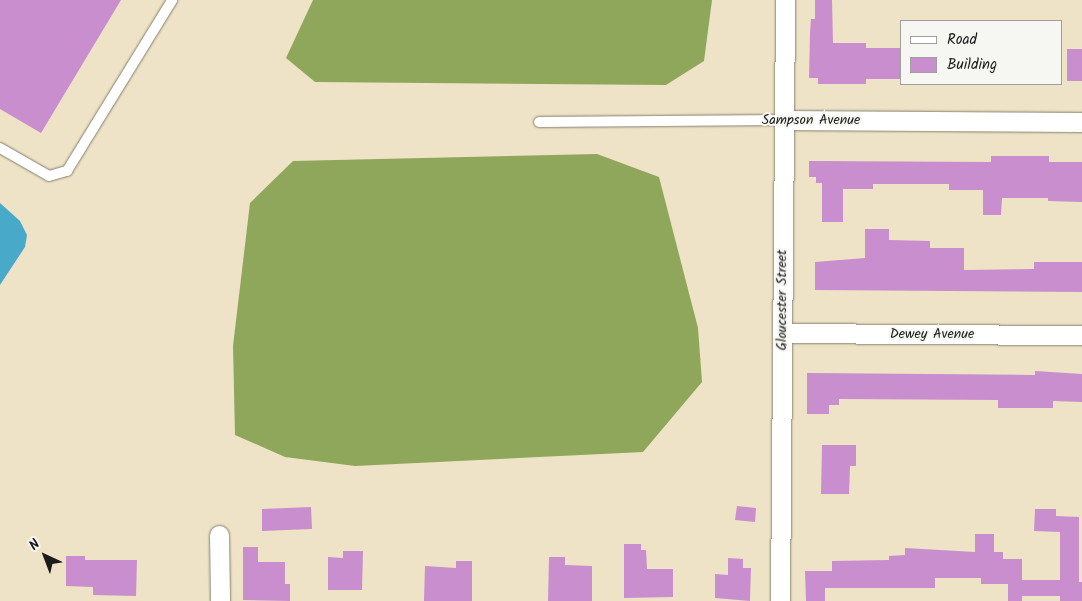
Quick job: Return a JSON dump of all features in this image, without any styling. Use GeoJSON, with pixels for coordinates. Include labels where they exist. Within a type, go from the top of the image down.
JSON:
{"type":"FeatureCollection","features":[{"type":"Feature","properties":{"kind":"street","name":"Gloucester Street"},"geometry":{"type":"LineString","coordinates":[[780,601],[782,120],[785,0]]}},
{"type":"Feature","properties":{"kind":"street","name":"Sampson Avenue"},"geometry":{"type":"LineString","coordinates":[[782,120],[1082,122]]}},
{"type":"Feature","properties":{"kind":"street","name":"Dewey Avenue"},"geometry":{"type":"LineString","coordinates":[[782,333],[1082,335]]}},
{"type":"Feature","properties":{"kind":"street"},"geometry":{"type":"LineString","coordinates":[[219,535],[220,601]]}},
{"type":"Feature","properties":{"kind":"lane"},"geometry":{"type":"LineString","coordinates":[[0,148],[49,176],[67,170],[172,0]]}},
{"type":"Feature","properties":{"kind":"lane","name":"Sampson Avenue"},"geometry":{"type":"LineString","coordinates":[[539,122],[782,120]]}},
{"type":"Feature","properties":{"kind":"green space"},"geometry":{"type":"Polygon","coordinates":[[[313,0],[712,0],[704,61],[666,85],[315,82],[286,58],[313,0]]]}},
{"type":"Feature","properties":{"kind":"green space"},"geometry":{"type":"Polygon","coordinates":[[[597,154],[659,177],[698,328],[702,382],[643,452],[355,466],[285,457],[235,435],[233,346],[250,203],[293,161],[597,154]]]}},
{"type":"Feature","properties":{"kind":"water"},"geometry":{"type":"Polygon","coordinates":[[[0,203],[20,221],[27,235],[25,247],[0,285],[0,203]]]}},
{"type":"Feature","properties":{"kind":"building"},"geometry":{"type":"Polygon","coordinates":[[[0,0],[121,0],[41,133],[0,109],[0,0]]]}},
{"type":"Feature","properties":{"kind":"building"},"geometry":{"type":"Polygon","coordinates":[[[815,0],[832,0],[833,43],[866,43],[866,48],[900,48],[900,79],[866,79],[866,84],[818,84],[818,78],[809,78],[811,19],[815,19],[815,0]]]}},
{"type":"Feature","properties":{"kind":"building"},"geometry":{"type":"Polygon","coordinates":[[[1067,49],[1082,49],[1082,81],[1067,81],[1067,49]]]}},
{"type":"Feature","properties":{"kind":"building"},"geometry":{"type":"Polygon","coordinates":[[[991,156],[1049,156],[1049,162],[1082,162],[1082,202],[1048,201],[1048,198],[1002,198],[1001,215],[983,215],[983,190],[949,190],[949,184],[873,184],[873,189],[843,189],[843,222],[822,222],[822,183],[816,183],[816,177],[809,177],[809,161],[991,162],[991,156]]]}},
{"type":"Feature","properties":{"kind":"building"},"geometry":{"type":"Polygon","coordinates":[[[865,229],[889,229],[889,240],[930,241],[930,248],[964,248],[964,270],[1034,269],[1034,262],[1082,262],[1082,292],[815,290],[815,262],[865,258],[865,229]]]}},
{"type":"Feature","properties":{"kind":"building"},"geometry":{"type":"Polygon","coordinates":[[[1035,371],[1082,374],[1082,402],[1053,401],[1053,408],[998,408],[998,400],[839,399],[839,405],[829,405],[829,414],[807,414],[807,373],[1035,375],[1035,371]]]}},
{"type":"Feature","properties":{"kind":"building"},"geometry":{"type":"Polygon","coordinates":[[[822,445],[856,445],[856,466],[850,466],[849,494],[821,494],[822,445]]]}},
{"type":"Feature","properties":{"kind":"building"},"geometry":{"type":"Polygon","coordinates":[[[737,506],[756,508],[755,522],[735,520],[737,506]]]}},
{"type":"Feature","properties":{"kind":"building"},"geometry":{"type":"Polygon","coordinates":[[[311,507],[312,529],[262,531],[262,509],[311,507]]]}},
{"type":"Feature","properties":{"kind":"building"},"geometry":{"type":"Polygon","coordinates":[[[1035,509],[1056,509],[1056,516],[1079,517],[1079,582],[1082,582],[1082,601],[1060,601],[1060,596],[1022,596],[1022,601],[1008,601],[1008,584],[981,584],[981,578],[935,578],[935,588],[825,588],[825,601],[806,601],[805,571],[832,571],[832,561],[889,560],[889,556],[905,555],[905,548],[975,552],[975,534],[994,534],[994,552],[1003,552],[1003,559],[1022,559],[1022,580],[1060,580],[1060,532],[1034,531],[1035,509]]]}},
{"type":"Feature","properties":{"kind":"building"},"geometry":{"type":"Polygon","coordinates":[[[624,544],[641,544],[641,550],[646,550],[647,569],[673,569],[673,597],[624,598],[624,544]]]}},
{"type":"Feature","properties":{"kind":"building"},"geometry":{"type":"Polygon","coordinates":[[[243,547],[258,547],[258,562],[285,562],[285,584],[290,584],[290,601],[243,600],[243,547]]]}},
{"type":"Feature","properties":{"kind":"building"},"geometry":{"type":"Polygon","coordinates":[[[343,551],[363,551],[362,590],[328,590],[328,557],[343,558],[343,551]]]}},
{"type":"Feature","properties":{"kind":"building"},"geometry":{"type":"Polygon","coordinates":[[[66,556],[85,556],[85,560],[137,560],[136,596],[93,595],[93,587],[66,586],[66,556]]]}},
{"type":"Feature","properties":{"kind":"building"},"geometry":{"type":"Polygon","coordinates":[[[549,557],[565,557],[565,565],[592,566],[592,601],[548,601],[549,557]]]}},
{"type":"Feature","properties":{"kind":"building"},"geometry":{"type":"Polygon","coordinates":[[[728,558],[743,559],[743,568],[751,568],[750,601],[715,598],[715,574],[728,575],[728,558]]]}},
{"type":"Feature","properties":{"kind":"building"},"geometry":{"type":"Polygon","coordinates":[[[456,561],[472,561],[472,601],[424,601],[425,566],[456,568],[456,561]]]}}]}
